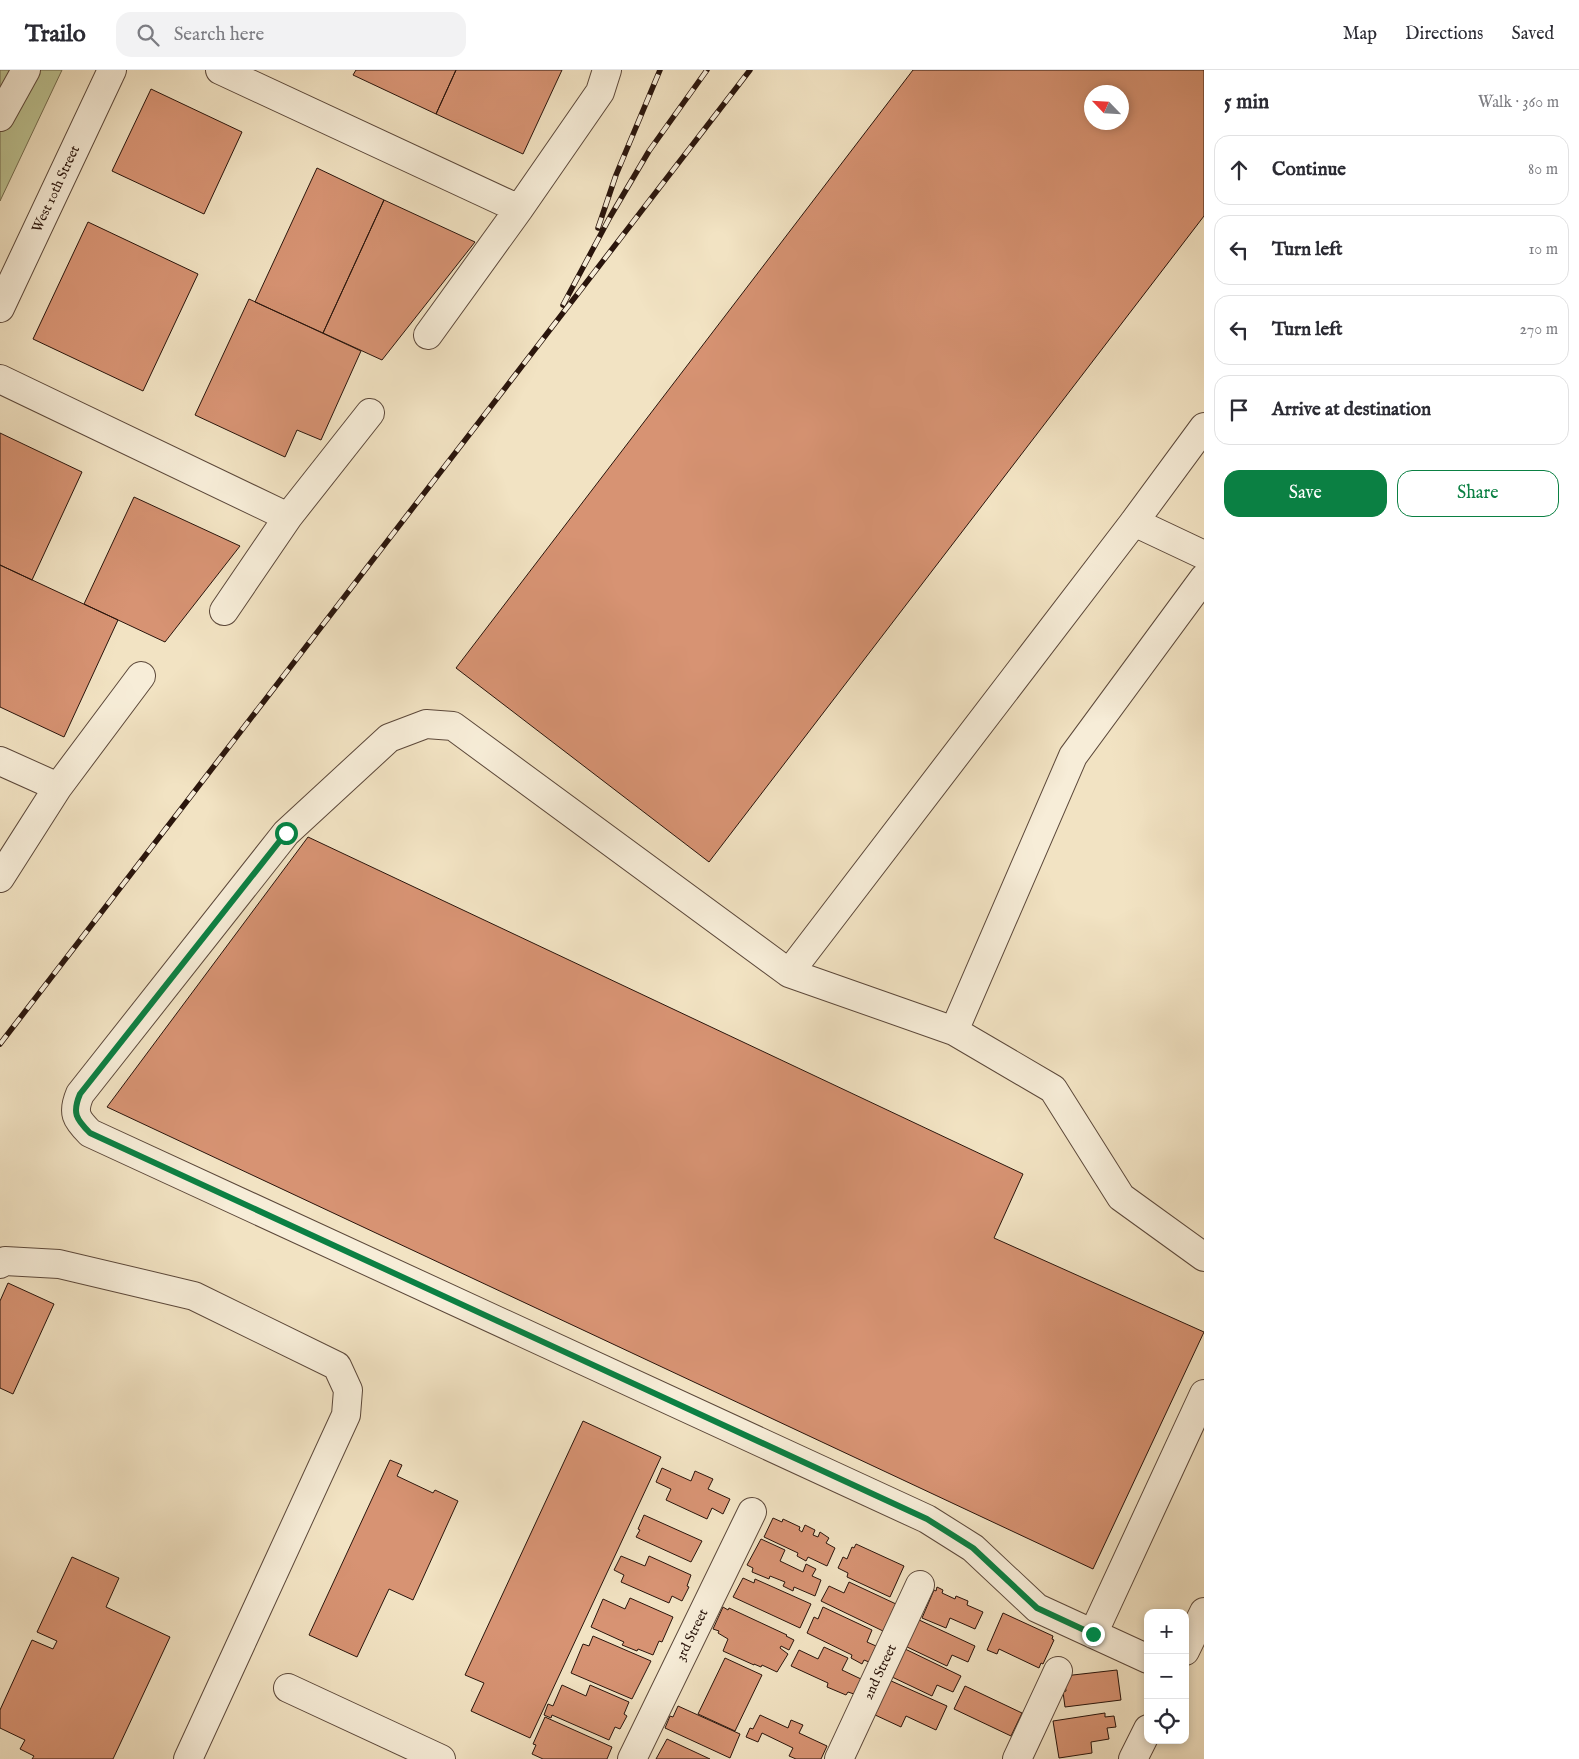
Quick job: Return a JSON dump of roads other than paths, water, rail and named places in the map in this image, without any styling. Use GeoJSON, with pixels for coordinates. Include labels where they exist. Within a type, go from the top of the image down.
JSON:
{"type":"FeatureCollection","features":[{"type":"Feature","properties":{"kind":"street"},"geometry":{"type":"LineString","coordinates":[[0,117],[26,70]]}},
{"type":"Feature","properties":{"kind":"street","name":"West 10th Street"},"geometry":{"type":"LineString","coordinates":[[0,308],[112,70]]}},
{"type":"Feature","properties":{"kind":"street"},"geometry":{"type":"LineString","coordinates":[[220,70],[519,208]]}},
{"type":"Feature","properties":{"kind":"street"},"geometry":{"type":"LineString","coordinates":[[428,335],[600,92],[607,70]]}},
{"type":"Feature","properties":{"kind":"street"},"geometry":{"type":"LineString","coordinates":[[0,380],[288,517]]}},
{"type":"Feature","properties":{"kind":"street"},"geometry":{"type":"LineString","coordinates":[[224,611],[288,517],[370,413]]}},
{"type":"Feature","properties":{"kind":"street"},"geometry":{"type":"LineString","coordinates":[[788,973],[1134,522],[1204,427]]}},
{"type":"Feature","properties":{"kind":"street"},"geometry":{"type":"LineString","coordinates":[[1134,522],[1204,555]]}},
{"type":"Feature","properties":{"kind":"street"},"geometry":{"type":"LineString","coordinates":[[954,1031],[1073,756],[1204,578]]}},
{"type":"Feature","properties":{"kind":"street"},"geometry":{"type":"LineString","coordinates":[[0,878],[58,788],[141,676]]}},
{"type":"Feature","properties":{"kind":"street"},"geometry":{"type":"LineString","coordinates":[[1144,1657],[1037,1608],[973,1548],[927,1519],[90,1133],[78,1121],[75,1107],[80,1094],[286,833],[389,738],[426,724],[453,726],[788,973],[954,1031],[1053,1089],[1121,1197],[1204,1257]]}},
{"type":"Feature","properties":{"kind":"street"},"geometry":{"type":"LineString","coordinates":[[0,761],[58,788]]}},
{"type":"Feature","properties":{"kind":"street"},"geometry":{"type":"LineString","coordinates":[[0,1264],[5,1261],[59,1264],[194,1296],[337,1366],[348,1390],[346,1415],[188,1759]]}},
{"type":"Feature","properties":{"kind":"street"},"geometry":{"type":"LineString","coordinates":[[1093,1634],[1204,1394]]}},
{"type":"Feature","properties":{"kind":"street","name":"3rd Street"},"geometry":{"type":"LineString","coordinates":[[632,1759],[752,1512]]}},
{"type":"Feature","properties":{"kind":"street","name":"2nd Street"},"geometry":{"type":"LineString","coordinates":[[840,1759],[920,1585]]}},
{"type":"Feature","properties":{"kind":"street"},"geometry":{"type":"LineString","coordinates":[[1189,1643],[1204,1612]]}},
{"type":"Feature","properties":{"kind":"street"},"geometry":{"type":"LineString","coordinates":[[1017,1759],[1058,1671]]}},
{"type":"Feature","properties":{"kind":"street"},"geometry":{"type":"LineString","coordinates":[[288,1688],[441,1759]]}},
{"type":"Feature","properties":{"kind":"street"},"geometry":{"type":"LineString","coordinates":[[1134,1759],[1144,1738]]}},
{"type":"Feature","properties":{"kind":"railway"},"geometry":{"type":"LineString","coordinates":[[598,228],[616,175],[660,70]]}},
{"type":"Feature","properties":{"kind":"railway"},"geometry":{"type":"LineString","coordinates":[[563,305],[610,217],[649,151],[707,70]]}},
{"type":"Feature","properties":{"kind":"railway"},"geometry":{"type":"LineString","coordinates":[[0,1044],[750,70]]}}]}
